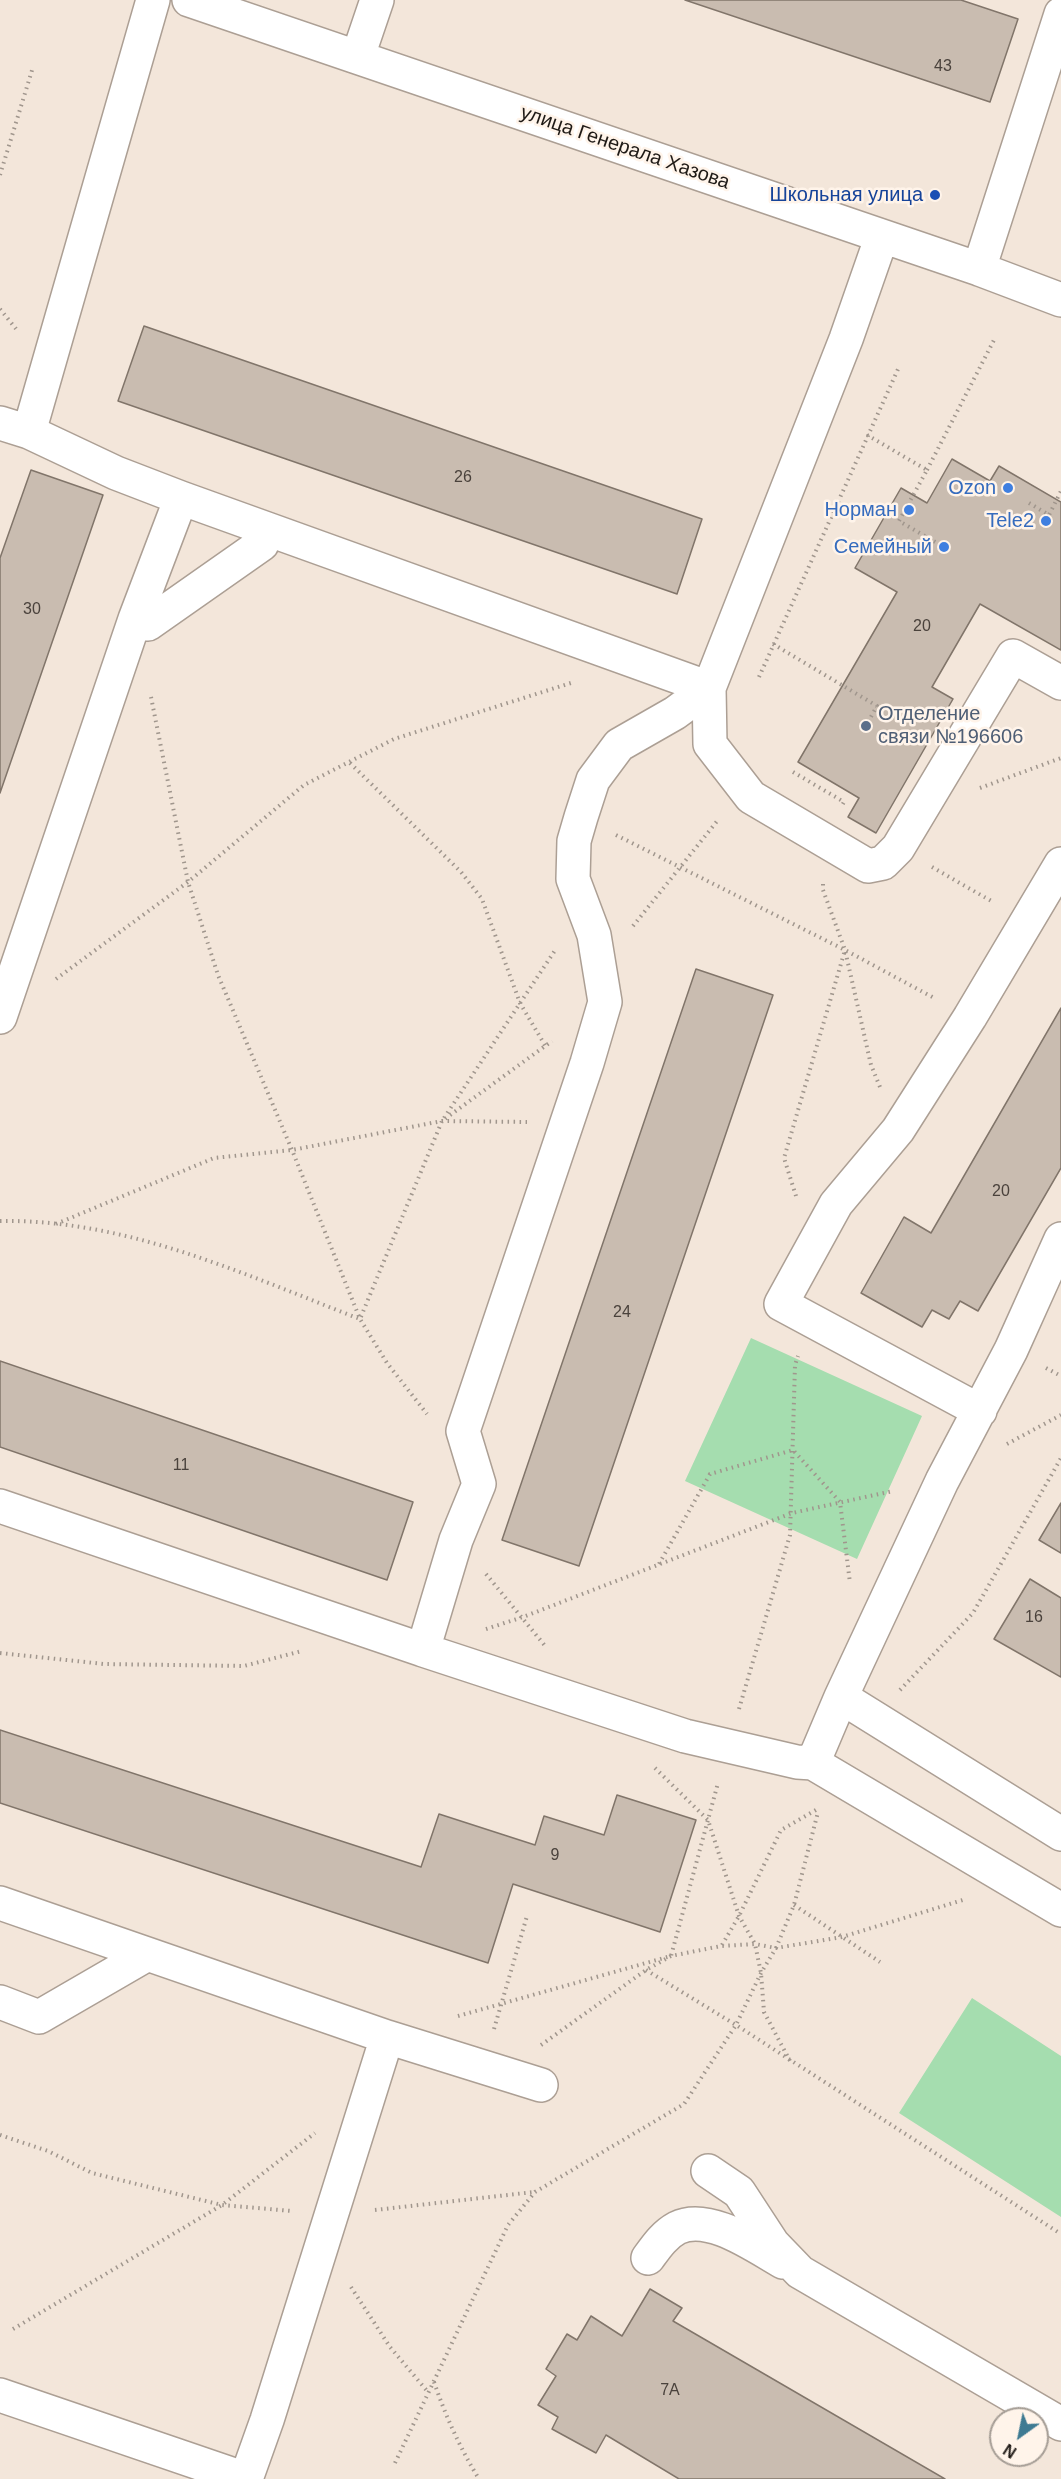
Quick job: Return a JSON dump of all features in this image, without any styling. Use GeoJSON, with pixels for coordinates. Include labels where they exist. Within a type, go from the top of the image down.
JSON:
{"type":"FeatureCollection","features":[{"type":"Feature","properties":{"kind":"street"},"geometry":{"type":"LineString","coordinates":[[153,0],[14,427],[116,473],[181,498],[708,688]]}},
{"type":"Feature","properties":{"kind":"street","name":"улица Генерала Хазова"},"geometry":{"type":"LineString","coordinates":[[189,0],[979,269],[1061,300]]}},
{"type":"Feature","properties":{"kind":"street"},"geometry":{"type":"LineString","coordinates":[[358,56],[377,0]]}},
{"type":"Feature","properties":{"kind":"street"},"geometry":{"type":"LineString","coordinates":[[979,269],[1061,14]]}},
{"type":"Feature","properties":{"kind":"street"},"geometry":{"type":"LineString","coordinates":[[710,744],[708,688],[846,339],[882,236]]}},
{"type":"Feature","properties":{"kind":"street"},"geometry":{"type":"LineString","coordinates":[[0,1017],[135,619],[181,498]]}},
{"type":"Feature","properties":{"kind":"street"},"geometry":{"type":"LineString","coordinates":[[135,619],[148,624],[262,544],[267,530]]}},
{"type":"Feature","properties":{"kind":"street"},"geometry":{"type":"LineString","coordinates":[[652,726],[685,728],[710,744],[751,797],[868,866],[883,863],[898,848],[1013,656],[1061,683]]}},
{"type":"Feature","properties":{"kind":"street"},"geometry":{"type":"LineString","coordinates":[[636,663],[652,688],[655,704],[652,726]]}},
{"type":"Feature","properties":{"kind":"street"},"geometry":{"type":"LineString","coordinates":[[423,1650],[456,1540],[479,1484],[463,1431],[578,1092],[605,1002],[594,936],[573,879],[574,841],[593,780],[619,745],[675,713],[708,688]]}},
{"type":"Feature","properties":{"kind":"street"},"geometry":{"type":"LineString","coordinates":[[980,1411],[781,1304],[836,1204],[898,1130],[970,1017],[1061,864]]}},
{"type":"Feature","properties":{"kind":"street"},"geometry":{"type":"LineString","coordinates":[[813,1763],[841,1697],[942,1481],[1011,1350],[1061,1239]]}},
{"type":"Feature","properties":{"kind":"street"},"geometry":{"type":"LineString","coordinates":[[0,1506],[423,1650],[685,1736],[797,1762],[813,1763],[1061,1910]]}},
{"type":"Feature","properties":{"kind":"street"},"geometry":{"type":"LineString","coordinates":[[841,1697],[1061,1834]]}},
{"type":"Feature","properties":{"kind":"street"},"geometry":{"type":"LineString","coordinates":[[0,1903],[387,2037],[541,2085]]}},
{"type":"Feature","properties":{"kind":"street"},"geometry":{"type":"LineString","coordinates":[[0,2002],[39,2017],[146,1955]]}},
{"type":"Feature","properties":{"kind":"street"},"geometry":{"type":"LineString","coordinates":[[0,2395],[246,2479],[267,2420],[387,2037]]}},
{"type":"Feature","properties":{"kind":"street"},"geometry":{"type":"LineString","coordinates":[[708,2171],[739,2192],[774,2244],[800,2272]]}},
{"type":"Feature","properties":{"kind":"street"},"geometry":{"type":"LineString","coordinates":[[648,2258],[660,2242],[677,2228],[697,2223],[720,2228],[1061,2424]]}},
{"type":"Feature","properties":{"kind":"path"},"geometry":{"type":"LineString","coordinates":[[0,175],[33,67]]}},
{"type":"Feature","properties":{"kind":"path"},"geometry":{"type":"LineString","coordinates":[[944,548],[899,521],[994,340]]}},
{"type":"Feature","properties":{"kind":"path"},"geometry":{"type":"LineString","coordinates":[[755,685],[899,367]]}},
{"type":"Feature","properties":{"kind":"path"},"geometry":{"type":"LineString","coordinates":[[867,435],[927,470]]}},
{"type":"Feature","properties":{"kind":"path"},"geometry":{"type":"LineString","coordinates":[[1046,521],[1061,491]]}},
{"type":"Feature","properties":{"kind":"path"},"geometry":{"type":"LineString","coordinates":[[1029,503],[1049,515]]}},
{"type":"Feature","properties":{"kind":"path"},"geometry":{"type":"LineString","coordinates":[[773,644],[877,706],[866,726]]}},
{"type":"Feature","properties":{"kind":"path"},"geometry":{"type":"LineString","coordinates":[[47,986],[188,882],[304,785],[394,739],[636,663]]}},
{"type":"Feature","properties":{"kind":"path"},"geometry":{"type":"LineString","coordinates":[[149,687],[188,882],[218,975],[360,1319],[387,1363],[427,1414],[463,1431]]}},
{"type":"Feature","properties":{"kind":"path"},"geometry":{"type":"LineString","coordinates":[[349,762],[460,872],[482,898],[520,1003],[545,1046],[578,1092]]}},
{"type":"Feature","properties":{"kind":"path"},"geometry":{"type":"LineString","coordinates":[[783,767],[844,802],[840,810]]}},
{"type":"Feature","properties":{"kind":"path"},"geometry":{"type":"LineString","coordinates":[[601,976],[628,933],[743,789]]}},
{"type":"Feature","properties":{"kind":"path"},"geometry":{"type":"LineString","coordinates":[[821,838],[823,890],[845,950],[872,1065],[898,1130]]}},
{"type":"Feature","properties":{"kind":"path"},"geometry":{"type":"LineString","coordinates":[[898,848],[1027,921]]}},
{"type":"Feature","properties":{"kind":"path"},"geometry":{"type":"LineString","coordinates":[[360,1319],[442,1121],[583,907]]}},
{"type":"Feature","properties":{"kind":"path"},"geometry":{"type":"LineString","coordinates":[[813,1246],[784,1158],[845,950]]}},
{"type":"Feature","properties":{"kind":"path"},"geometry":{"type":"LineString","coordinates":[[442,1121],[553,1040]]}},
{"type":"Feature","properties":{"kind":"path"},"geometry":{"type":"LineString","coordinates":[[56,1224],[214,1158],[292,1150],[442,1121],[567,1123]]}},
{"type":"Feature","properties":{"kind":"path"},"geometry":{"type":"LineString","coordinates":[[0,1221],[24,1221],[96,1229],[173,1247],[360,1319]]}},
{"type":"Feature","properties":{"kind":"path"},"geometry":{"type":"LineString","coordinates":[[492,2070],[671,1956],[728,1746],[790,1534],[795,1365],[811,1322]]}},
{"type":"Feature","properties":{"kind":"path"},"geometry":{"type":"LineString","coordinates":[[1001,1448],[1061,1415]]}},
{"type":"Feature","properties":{"kind":"path"},"geometry":{"type":"LineString","coordinates":[[793,1450],[840,1502],[851,1591]]}},
{"type":"Feature","properties":{"kind":"path"},"geometry":{"type":"LineString","coordinates":[[658,1564],[710,1474],[793,1450]]}},
{"type":"Feature","properties":{"kind":"path"},"geometry":{"type":"LineString","coordinates":[[874,1717],[973,1613],[1061,1458]]}},
{"type":"Feature","properties":{"kind":"path"},"geometry":{"type":"LineString","coordinates":[[478,1631],[523,1617],[792,1513],[942,1481]]}},
{"type":"Feature","properties":{"kind":"path"},"geometry":{"type":"LineString","coordinates":[[456,1540],[523,1617],[549,1652]]}},
{"type":"Feature","properties":{"kind":"path"},"geometry":{"type":"LineString","coordinates":[[0,1653],[104,1664],[244,1666],[310,1649]]}},
{"type":"Feature","properties":{"kind":"path"},"geometry":{"type":"LineString","coordinates":[[649,1762],[708,1820],[739,1916],[755,1944],[761,1973],[764,2012],[790,2061]]}},
{"type":"Feature","properties":{"kind":"path"},"geometry":{"type":"LineString","coordinates":[[394,2463],[508,2225],[535,2192],[684,2104],[736,2025],[776,1948],[794,1905],[819,1808],[781,1830],[722,1946]]}},
{"type":"Feature","properties":{"kind":"path"},"geometry":{"type":"LineString","coordinates":[[455,2017],[671,1956],[722,1946],[755,1944],[776,1948],[842,1937],[1018,1883]]}},
{"type":"Feature","properties":{"kind":"path"},"geometry":{"type":"LineString","coordinates":[[794,1905],[880,1962]]}},
{"type":"Feature","properties":{"kind":"path"},"geometry":{"type":"LineString","coordinates":[[492,2070],[501,2004],[527,1917]]}},
{"type":"Feature","properties":{"kind":"path"},"geometry":{"type":"LineString","coordinates":[[646,1970],[736,2025],[1061,2234]]}},
{"type":"Feature","properties":{"kind":"path"},"geometry":{"type":"LineString","coordinates":[[13,2329],[222,2205],[324,2126]]}},
{"type":"Feature","properties":{"kind":"path"},"geometry":{"type":"LineString","coordinates":[[0,2135],[48,2151],[92,2173],[222,2205],[331,2214],[535,2192]]}},
{"type":"Feature","properties":{"kind":"path"},"geometry":{"type":"LineString","coordinates":[[318,2256],[345,2279],[390,2347],[428,2392]]}},
{"type":"Feature","properties":{"kind":"path"},"geometry":{"type":"LineString","coordinates":[[434,2381],[446,2418],[479,2479]]}},
{"type":"Feature","properties":{"kind":"green space"},"geometry":{"type":"Polygon","coordinates":[[[751,1338],[922,1416],[857,1559],[685,1481],[751,1338]]]}},
{"type":"Feature","properties":{"kind":"green space"},"geometry":{"type":"Polygon","coordinates":[[[972,1998],[1061,2056],[1061,2217],[899,2113],[972,1998]]]}},
{"type":"Feature","properties":{"kind":"building"},"geometry":{"type":"Polygon","coordinates":[[[685,0],[961,0],[1018,19],[990,102],[685,0]]]}},
{"type":"Feature","properties":{"kind":"building"},"geometry":{"type":"Polygon","coordinates":[[[144,326],[702,519],[677,594],[118,401],[144,326]]]}},
{"type":"Feature","properties":{"kind":"building"},"geometry":{"type":"Polygon","coordinates":[[[952,459],[990,481],[999,466],[1061,502],[1061,650],[980,604],[932,687],[953,699],[876,833],[848,817],[859,798],[798,762],[897,592],[855,568],[901,488],[927,503],[952,459]]]}},
{"type":"Feature","properties":{"kind":"building"},"geometry":{"type":"Polygon","coordinates":[[[31,470],[103,495],[0,793],[0,558],[31,470]]]}},
{"type":"Feature","properties":{"kind":"building"},"geometry":{"type":"Polygon","coordinates":[[[696,969],[773,995],[579,1566],[502,1540],[696,969]]]}},
{"type":"Feature","properties":{"kind":"building"},"geometry":{"type":"Polygon","coordinates":[[[1061,1008],[1061,1168],[978,1311],[960,1301],[949,1319],[932,1310],[922,1327],[861,1293],[904,1217],[931,1233],[1061,1008]]]}},
{"type":"Feature","properties":{"kind":"building"},"geometry":{"type":"Polygon","coordinates":[[[0,1361],[413,1502],[387,1580],[0,1447],[0,1361]]]}},
{"type":"Feature","properties":{"kind":"building"},"geometry":{"type":"Polygon","coordinates":[[[1061,1503],[1061,1553],[1039,1540],[1061,1503]]]}},
{"type":"Feature","properties":{"kind":"building"},"geometry":{"type":"Polygon","coordinates":[[[1030,1579],[1061,1598],[1061,1677],[994,1639],[1030,1579]]]}},
{"type":"Feature","properties":{"kind":"building"},"geometry":{"type":"Polygon","coordinates":[[[0,1730],[421,1867],[439,1814],[535,1845],[544,1816],[604,1835],[617,1795],[696,1820],[660,1932],[513,1884],[488,1963],[0,1803],[0,1730]]]}},
{"type":"Feature","properties":{"kind":"building"},"geometry":{"type":"Polygon","coordinates":[[[650,2289],[682,2308],[673,2321],[945,2479],[679,2479],[606,2435],[596,2453],[552,2429],[558,2417],[538,2405],[556,2376],[546,2369],[567,2334],[577,2340],[591,2316],[622,2336],[650,2289]]]}},
{"type":"Feature","properties":{"kind":"place","name":"Школьная улица"},"geometry":{"type":"Point","coordinates":[935,195]}},
{"type":"Feature","properties":{"kind":"place","name":"Ozon"},"geometry":{"type":"Point","coordinates":[1008,488]}},
{"type":"Feature","properties":{"kind":"place","name":"Норман"},"geometry":{"type":"Point","coordinates":[909,510]}},
{"type":"Feature","properties":{"kind":"place","name":"Tele2"},"geometry":{"type":"Point","coordinates":[1046,521]}},
{"type":"Feature","properties":{"kind":"place","name":"Семейный"},"geometry":{"type":"Point","coordinates":[944,547]}},
{"type":"Feature","properties":{"kind":"place","name":"Отделение связи №196606"},"geometry":{"type":"Point","coordinates":[866,726]}}]}
